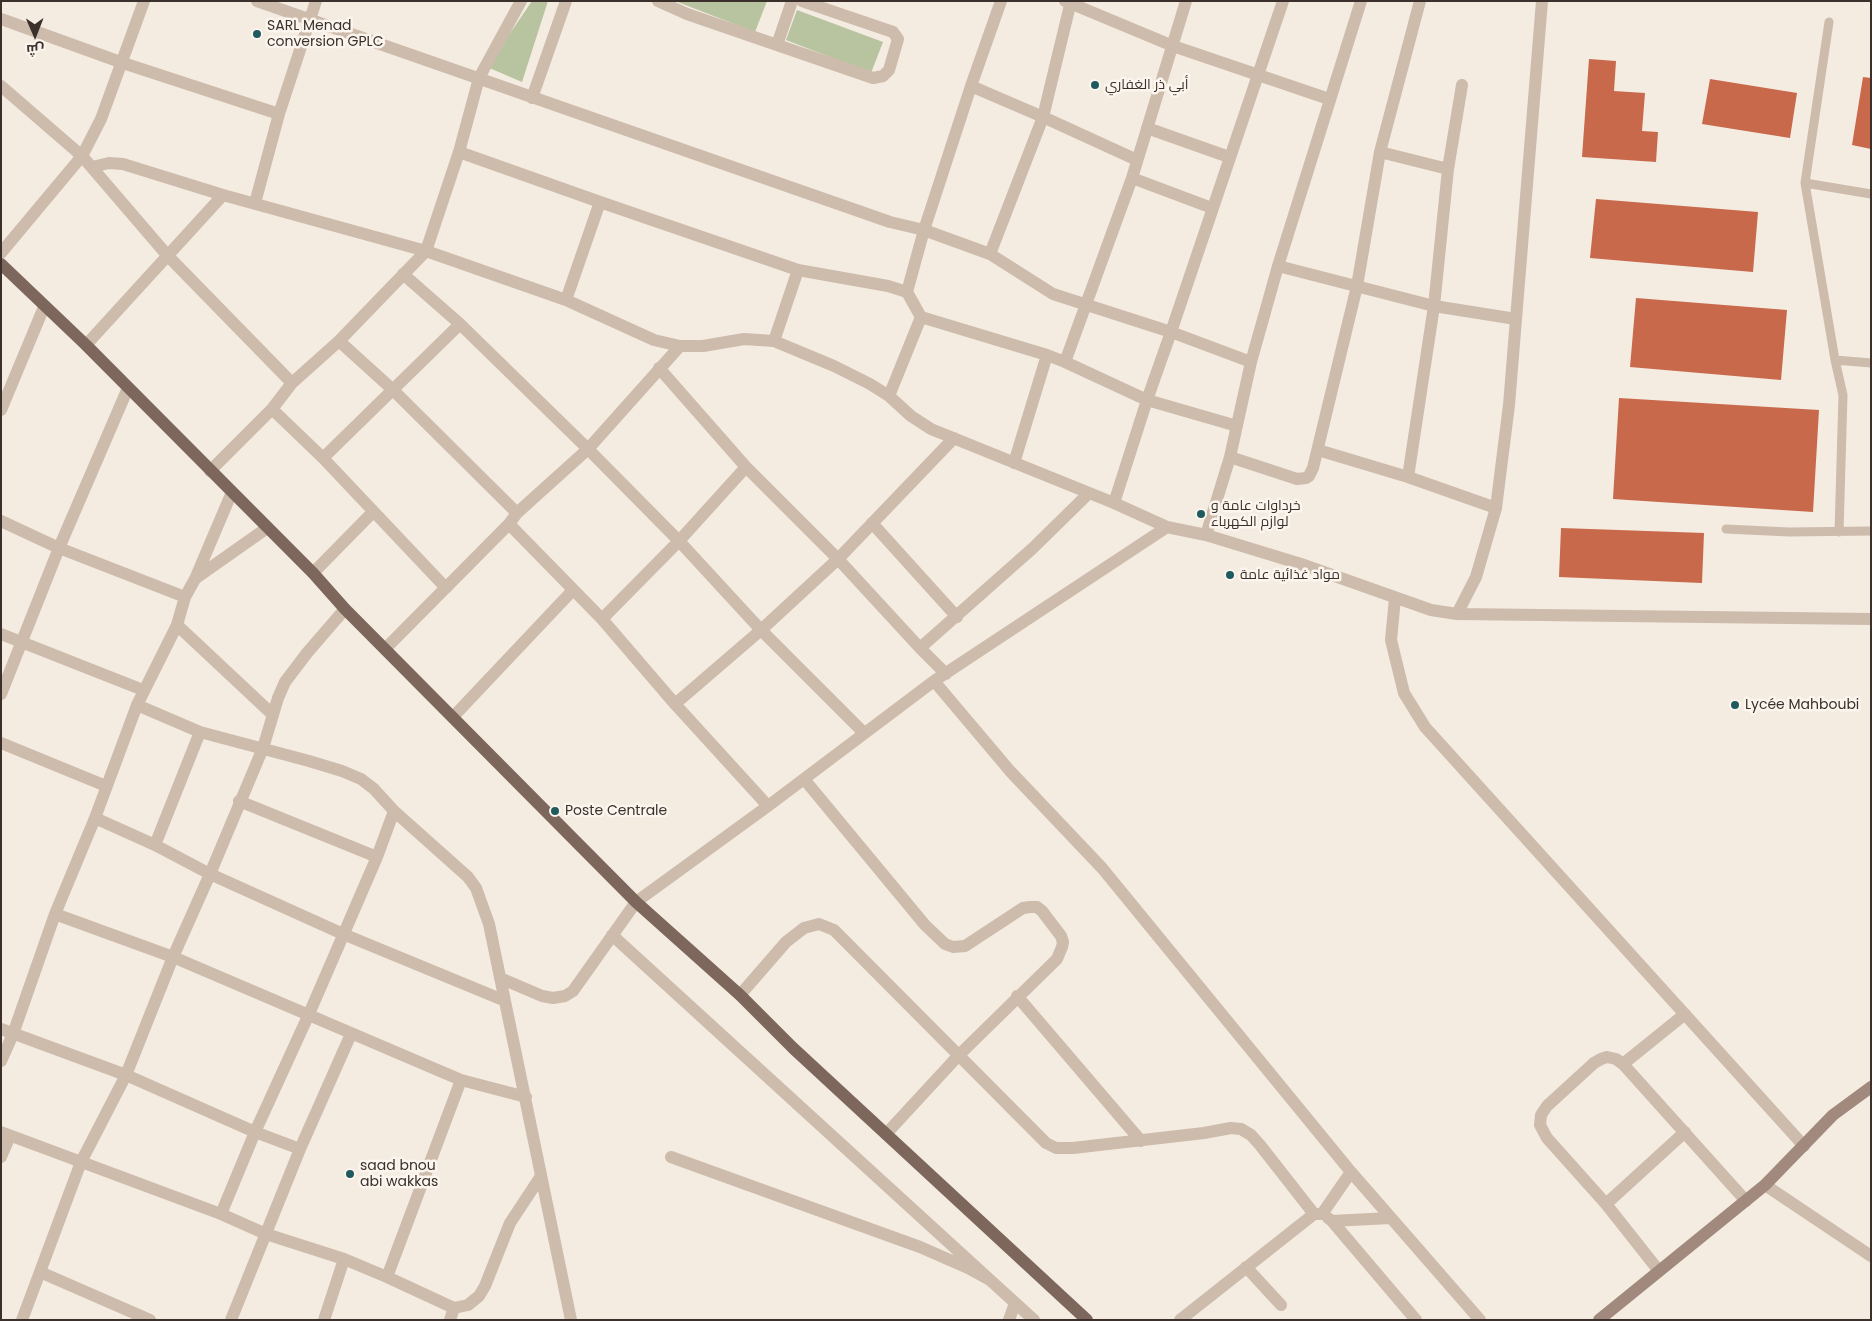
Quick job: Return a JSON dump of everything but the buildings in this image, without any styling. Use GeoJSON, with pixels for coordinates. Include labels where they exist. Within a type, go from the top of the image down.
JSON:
{"type":"FeatureCollection","features":[{"type":"Feature","properties":{"kind":"main road"},"geometry":{"type":"LineString","coordinates":[[1,264],[86,345],[313,573],[385,649],[636,902],[740,995],[793,1048],[1087,1320]]}},
{"type":"Feature","properties":{"kind":"main road"},"geometry":{"type":"LineString","coordinates":[[1599,1320],[1765,1185],[1833,1115],[1871,1087]]}},
{"type":"Feature","properties":{"kind":"street"},"geometry":{"type":"LineString","coordinates":[[1,253],[82,156],[101,119],[144,1]]}},
{"type":"Feature","properties":{"kind":"street"},"geometry":{"type":"LineString","coordinates":[[258,1],[890,222],[924,230],[990,254],[1053,294],[1172,332],[1251,362]]}},
{"type":"Feature","properties":{"kind":"street"},"geometry":{"type":"LineString","coordinates":[[255,203],[279,114],[316,1]]}},
{"type":"Feature","properties":{"kind":"street"},"geometry":{"type":"LineString","coordinates":[[210,471],[272,409],[292,383],[339,341],[426,251],[460,152],[479,78],[521,1]]}},
{"type":"Feature","properties":{"kind":"street"},"geometry":{"type":"LineString","coordinates":[[532,98],[566,1]]}},
{"type":"Feature","properties":{"kind":"street"},"geometry":{"type":"LineString","coordinates":[[658,1],[687,14],[873,78],[883,76],[889,70],[898,39],[893,32],[802,1]]}},
{"type":"Feature","properties":{"kind":"street"},"geometry":{"type":"LineString","coordinates":[[777,44],[792,1]]}},
{"type":"Feature","properties":{"kind":"street"},"geometry":{"type":"LineString","coordinates":[[1001,1],[924,230],[907,292],[921,318],[1065,362],[1147,400],[1237,426]]}},
{"type":"Feature","properties":{"kind":"street"},"geometry":{"type":"LineString","coordinates":[[1065,362],[1132,178],[1186,1]]}},
{"type":"Feature","properties":{"kind":"street"},"geometry":{"type":"LineString","coordinates":[[1114,503],[1147,400],[1172,332],[1229,157],[1283,1]]}},
{"type":"Feature","properties":{"kind":"street"},"geometry":{"type":"LineString","coordinates":[[1206,536],[1230,457],[1251,362],[1278,266],[1361,1]]}},
{"type":"Feature","properties":{"kind":"street"},"geometry":{"type":"LineString","coordinates":[[1230,457],[1302,479],[1309,476],[1318,450],[1357,286],[1380,152],[1420,1]]}},
{"type":"Feature","properties":{"kind":"street"},"geometry":{"type":"LineString","coordinates":[[1457,614],[1476,577],[1496,508],[1509,405],[1542,1]]}},
{"type":"Feature","properties":{"kind":"street"},"geometry":{"type":"LineString","coordinates":[[990,254],[1043,117],[1069,2],[1173,46],[1329,99]]}},
{"type":"Feature","properties":{"kind":"street"},"geometry":{"type":"LineString","coordinates":[[1,19],[123,63],[279,114]]}},
{"type":"Feature","properties":{"kind":"street"},"geometry":{"type":"LineString","coordinates":[[1408,477],[1434,306],[1448,169],[1462,85]]}},
{"type":"Feature","properties":{"kind":"street"},"geometry":{"type":"LineString","coordinates":[[1,86],[82,156],[167,255],[292,383]]}},
{"type":"Feature","properties":{"kind":"street"},"geometry":{"type":"LineString","coordinates":[[971,86],[1137,160]]}},
{"type":"Feature","properties":{"kind":"street"},"geometry":{"type":"LineString","coordinates":[[1147,128],[1229,157]]}},
{"type":"Feature","properties":{"kind":"street"},"geometry":{"type":"LineString","coordinates":[[460,152],[798,270],[888,286],[907,292]]}},
{"type":"Feature","properties":{"kind":"street"},"geometry":{"type":"LineString","coordinates":[[1380,152],[1448,169]]}},
{"type":"Feature","properties":{"kind":"street"},"geometry":{"type":"LineString","coordinates":[[92,167],[109,163],[130,166],[223,195],[426,251],[566,300],[654,340],[680,346],[703,346],[744,339],[774,341],[834,366],[870,384],[889,396],[911,416],[931,430],[1167,526],[1301,564],[1431,610],[1457,614],[1871,619]]}},
{"type":"Feature","properties":{"kind":"street"},"geometry":{"type":"LineString","coordinates":[[1132,178],[1212,208]]}},
{"type":"Feature","properties":{"kind":"street"},"geometry":{"type":"LineString","coordinates":[[86,345],[223,195]]}},
{"type":"Feature","properties":{"kind":"street"},"geometry":{"type":"LineString","coordinates":[[566,300],[600,202]]}},
{"type":"Feature","properties":{"kind":"street"},"geometry":{"type":"LineString","coordinates":[[1278,266],[1434,306],[1516,319]]}},
{"type":"Feature","properties":{"kind":"street"},"geometry":{"type":"LineString","coordinates":[[774,341],[798,270]]}},
{"type":"Feature","properties":{"kind":"street"},"geometry":{"type":"LineString","coordinates":[[403,274],[460,324],[588,448],[679,541],[761,630],[864,733]]}},
{"type":"Feature","properties":{"kind":"street"},"geometry":{"type":"LineString","coordinates":[[1,410],[44,307]]}},
{"type":"Feature","properties":{"kind":"street"},"geometry":{"type":"LineString","coordinates":[[889,396],[921,318]]}},
{"type":"Feature","properties":{"kind":"street"},"geometry":{"type":"LineString","coordinates":[[323,458],[460,324]]}},
{"type":"Feature","properties":{"kind":"street"},"geometry":{"type":"LineString","coordinates":[[339,341],[392,389],[513,518],[573,590],[602,619],[675,704],[768,806]]}},
{"type":"Feature","properties":{"kind":"street"},"geometry":{"type":"LineString","coordinates":[[385,649],[513,518],[588,448],[680,346]]}},
{"type":"Feature","properties":{"kind":"street"},"geometry":{"type":"LineString","coordinates":[[1014,463],[1047,356]]}},
{"type":"Feature","properties":{"kind":"street"},"geometry":{"type":"LineString","coordinates":[[659,368],[746,467],[838,559],[946,674]]}},
{"type":"Feature","properties":{"kind":"street"},"geometry":{"type":"LineString","coordinates":[[1,694],[59,548],[128,388]]}},
{"type":"Feature","properties":{"kind":"street"},"geometry":{"type":"LineString","coordinates":[[272,409],[323,458],[446,588]]}},
{"type":"Feature","properties":{"kind":"street"},"geometry":{"type":"LineString","coordinates":[[675,704],[761,630],[838,559],[954,438]]}},
{"type":"Feature","properties":{"kind":"street"},"geometry":{"type":"LineString","coordinates":[[1318,450],[1408,477],[1496,508]]}},
{"type":"Feature","properties":{"kind":"street"},"geometry":{"type":"LineString","coordinates":[[602,619],[679,541],[746,467]]}},
{"type":"Feature","properties":{"kind":"street"},"geometry":{"type":"LineString","coordinates":[[1,1061],[7,1031],[95,818],[136,705],[177,625],[185,597],[195,579],[232,492]]}},
{"type":"Feature","properties":{"kind":"street"},"geometry":{"type":"LineString","coordinates":[[920,648],[1033,548],[1088,494]]}},
{"type":"Feature","properties":{"kind":"street"},"geometry":{"type":"LineString","coordinates":[[313,573],[373,512]]}},
{"type":"Feature","properties":{"kind":"street"},"geometry":{"type":"LineString","coordinates":[[1,521],[59,548],[185,597]]}},
{"type":"Feature","properties":{"kind":"street"},"geometry":{"type":"LineString","coordinates":[[872,524],[957,617]]}},
{"type":"Feature","properties":{"kind":"street"},"geometry":{"type":"LineString","coordinates":[[500,978],[542,996],[553,998],[565,996],[573,991],[636,902],[768,806],[934,681],[1167,526]]}},
{"type":"Feature","properties":{"kind":"street"},"geometry":{"type":"LineString","coordinates":[[195,579],[267,528]]}},
{"type":"Feature","properties":{"kind":"street"},"geometry":{"type":"LineString","coordinates":[[453,717],[573,590]]}},
{"type":"Feature","properties":{"kind":"street"},"geometry":{"type":"LineString","coordinates":[[1394,598],[1391,640],[1393,649],[1404,693],[1424,727],[1804,1146]]}},
{"type":"Feature","properties":{"kind":"street"},"geometry":{"type":"LineString","coordinates":[[22,1320],[82,1162],[126,1074],[173,957],[263,748],[272,714],[285,682],[307,653],[346,609]]}},
{"type":"Feature","properties":{"kind":"street"},"geometry":{"type":"LineString","coordinates":[[177,625],[272,714]]}},
{"type":"Feature","properties":{"kind":"street"},"geometry":{"type":"LineString","coordinates":[[1,634],[143,690]]}},
{"type":"Feature","properties":{"kind":"street"},"geometry":{"type":"LineString","coordinates":[[934,681],[1010,771],[1102,868],[1351,1172],[1480,1320]]}},
{"type":"Feature","properties":{"kind":"street"},"geometry":{"type":"LineString","coordinates":[[136,705],[200,732],[309,760],[342,771],[361,780],[374,789],[394,811],[468,877],[476,888],[486,913],[503,1000],[526,1097],[571,1320]]}},
{"type":"Feature","properties":{"kind":"street"},"geometry":{"type":"LineString","coordinates":[[155,845],[200,732]]}},
{"type":"Feature","properties":{"kind":"street"},"geometry":{"type":"LineString","coordinates":[[1,743],[106,786]]}},
{"type":"Feature","properties":{"kind":"street"},"geometry":{"type":"LineString","coordinates":[[804,779],[924,925],[946,944],[953,947],[965,946],[1023,908],[1037,907],[1061,936],[1062,947],[1057,958],[958,1056],[886,1134]]}},
{"type":"Feature","properties":{"kind":"street"},"geometry":{"type":"LineString","coordinates":[[239,801],[377,856]]}},
{"type":"Feature","properties":{"kind":"street"},"geometry":{"type":"LineString","coordinates":[[222,1214],[255,1132],[309,1014],[377,856],[394,811]]}},
{"type":"Feature","properties":{"kind":"street"},"geometry":{"type":"LineString","coordinates":[[95,818],[155,845],[210,874],[343,934],[503,1000]]}},
{"type":"Feature","properties":{"kind":"street"},"geometry":{"type":"LineString","coordinates":[[55,914],[173,957],[461,1080],[526,1097]]}},
{"type":"Feature","properties":{"kind":"street"},"geometry":{"type":"LineString","coordinates":[[740,995],[786,942],[804,928],[819,924],[834,930],[1046,1143],[1056,1148],[1141,1141],[1231,1128],[1241,1129],[1251,1135],[1416,1320]]}},
{"type":"Feature","properties":{"kind":"street"},"geometry":{"type":"LineString","coordinates":[[612,936],[1034,1320]]}},
{"type":"Feature","properties":{"kind":"street"},"geometry":{"type":"LineString","coordinates":[[1017,996],[1141,1141]]}},
{"type":"Feature","properties":{"kind":"street"},"geometry":{"type":"LineString","coordinates":[[1623,1064],[1685,1014]]}},
{"type":"Feature","properties":{"kind":"street"},"geometry":{"type":"LineString","coordinates":[[7,1031],[126,1074],[255,1132],[300,1149]]}},
{"type":"Feature","properties":{"kind":"street"},"geometry":{"type":"LineString","coordinates":[[231,1320],[300,1149],[351,1034]]}},
{"type":"Feature","properties":{"kind":"street"},"geometry":{"type":"LineString","coordinates":[[1659,1271],[1606,1204],[1547,1138],[1540,1125],[1540,1115],[1546,1106],[1601,1059],[1616,1059],[1623,1064],[1746,1201]]}},
{"type":"Feature","properties":{"kind":"street"},"geometry":{"type":"LineString","coordinates":[[387,1276],[461,1080]]}},
{"type":"Feature","properties":{"kind":"street"},"geometry":{"type":"LineString","coordinates":[[1606,1204],[1685,1132]]}},
{"type":"Feature","properties":{"kind":"street"},"geometry":{"type":"LineString","coordinates":[[1,1157],[6,1134],[222,1214],[266,1234],[387,1276],[452,1314],[479,1296],[494,1267],[510,1223],[541,1176]]}},
{"type":"Feature","properties":{"kind":"street"},"geometry":{"type":"LineString","coordinates":[[671,1157],[920,1248],[968,1268],[990,1280]]}},
{"type":"Feature","properties":{"kind":"street"},"geometry":{"type":"LineString","coordinates":[[1189,1317],[1246,1267],[1323,1216],[1351,1172]]}},
{"type":"Feature","properties":{"kind":"street"},"geometry":{"type":"LineString","coordinates":[[1765,1185],[1871,1256]]}},
{"type":"Feature","properties":{"kind":"street"},"geometry":{"type":"LineString","coordinates":[[1323,1216],[1390,1218]]}},
{"type":"Feature","properties":{"kind":"street"},"geometry":{"type":"LineString","coordinates":[[324,1320],[344,1260]]}},
{"type":"Feature","properties":{"kind":"street"},"geometry":{"type":"LineString","coordinates":[[1246,1267],[1281,1306]]}},
{"type":"Feature","properties":{"kind":"street"},"geometry":{"type":"LineString","coordinates":[[40,1272],[150,1320]]}},
{"type":"Feature","properties":{"kind":"street"},"geometry":{"type":"LineString","coordinates":[[1008,1320],[1015,1303]]}},
{"type":"Feature","properties":{"kind":"lane"},"geometry":{"type":"LineString","coordinates":[[1829,22],[1805,183],[1842,395],[1839,532]]}},
{"type":"Feature","properties":{"kind":"lane"},"geometry":{"type":"LineString","coordinates":[[1805,183],[1871,194]]}},
{"type":"Feature","properties":{"kind":"lane"},"geometry":{"type":"LineString","coordinates":[[1835,360],[1871,364]]}},
{"type":"Feature","properties":{"kind":"lane"},"geometry":{"type":"LineString","coordinates":[[1726,529],[1789,532],[1871,531]]}},
{"type":"Feature","properties":{"kind":"green space"},"geometry":{"type":"Polygon","coordinates":[[[532,1],[548,1],[522,82],[487,67],[532,1]]]}},
{"type":"Feature","properties":{"kind":"green space"},"geometry":{"type":"Polygon","coordinates":[[[675,1],[767,1],[755,32],[675,1]]]}},
{"type":"Feature","properties":{"kind":"green space"},"geometry":{"type":"Polygon","coordinates":[[[797,10],[883,42],[871,73],[786,40],[797,10]]]}},
{"type":"Feature","properties":{"kind":"place","name":"SARL Menad conversion GPLC"},"geometry":{"type":"Point","coordinates":[257,34]}},
{"type":"Feature","properties":{"kind":"place","name":"أبي ذر الغفاري"},"geometry":{"type":"Point","coordinates":[1095,85]}},
{"type":"Feature","properties":{"kind":"place","name":"خرداوات عامة و لوازم الكهرباء"},"geometry":{"type":"Point","coordinates":[1201,514]}},
{"type":"Feature","properties":{"kind":"place","name":"مواد غذائية عامة"},"geometry":{"type":"Point","coordinates":[1230,575]}},
{"type":"Feature","properties":{"kind":"place","name":"Lycée Mahboubi"},"geometry":{"type":"Point","coordinates":[1735,705]}},
{"type":"Feature","properties":{"kind":"place","name":"Poste Centrale"},"geometry":{"type":"Point","coordinates":[555,811]}},
{"type":"Feature","properties":{"kind":"place","name":"saad bnou abi wakkas"},"geometry":{"type":"Point","coordinates":[350,1174]}}]}
